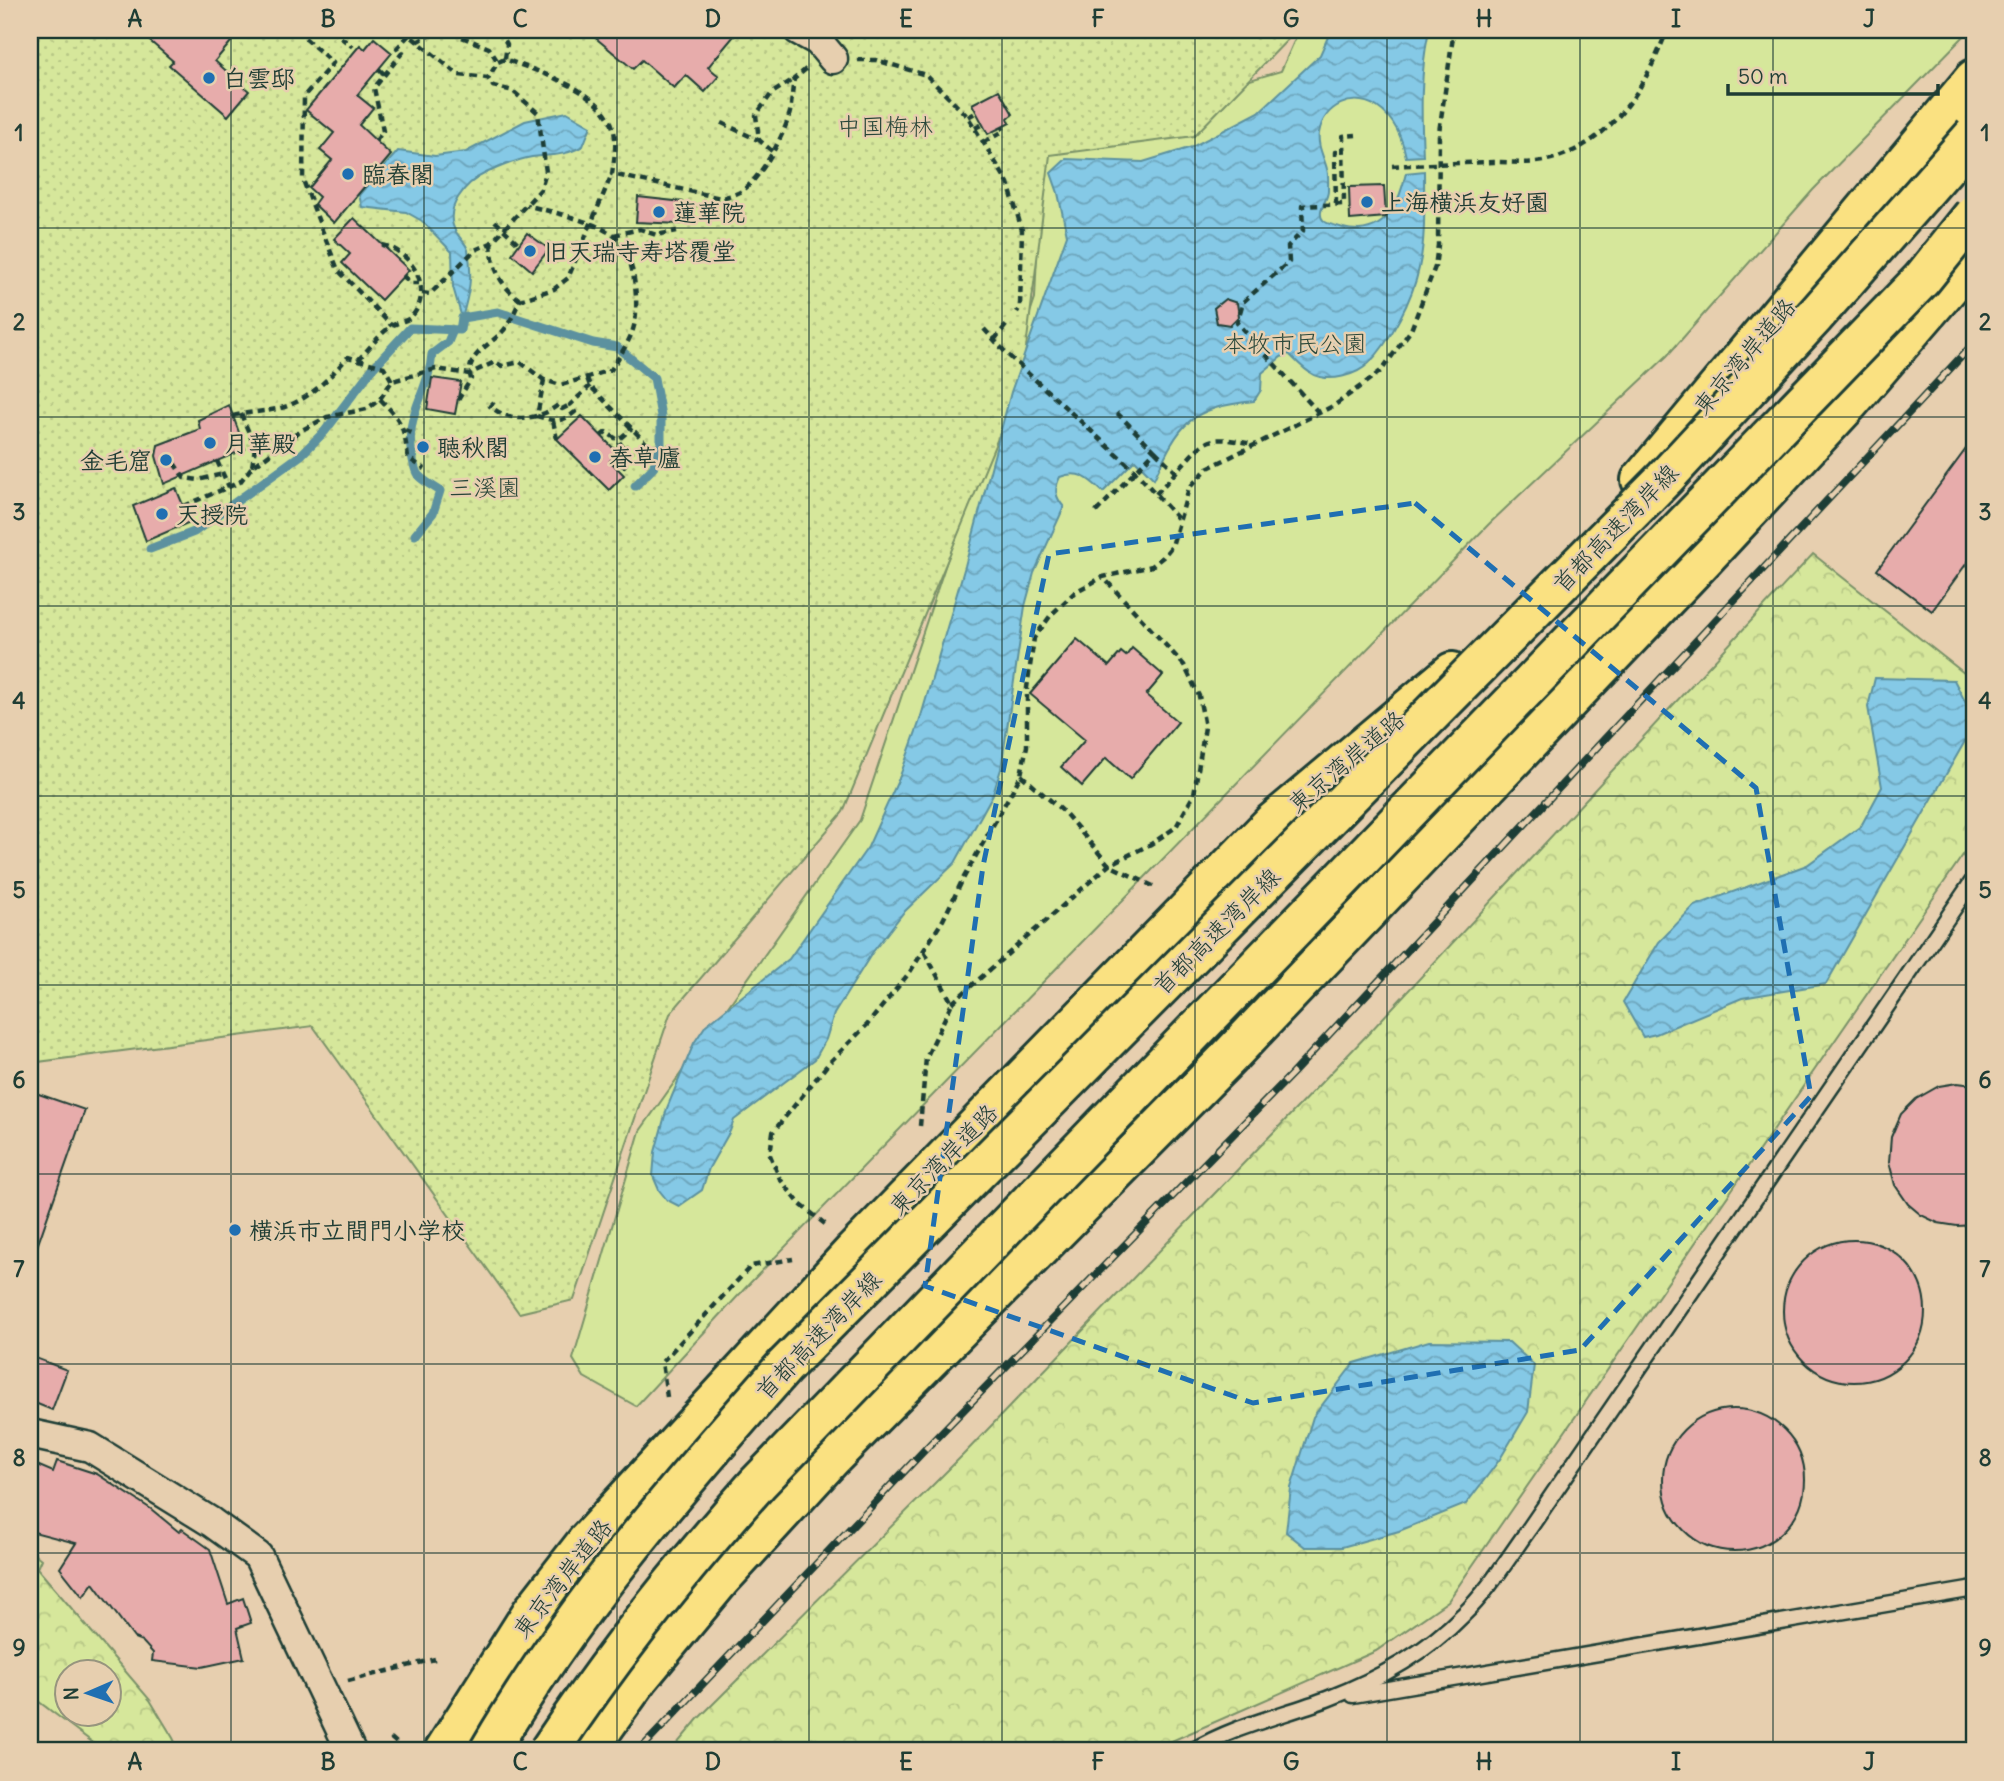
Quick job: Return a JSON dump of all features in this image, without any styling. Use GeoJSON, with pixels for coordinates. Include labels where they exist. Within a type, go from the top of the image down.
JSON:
{"type":"FeatureCollection","features":[{"type":"Feature","properties":{"kind":"highway","name":"東京湾岸道路"},"geometry":{"type":"LineString","coordinates":[[508,1751],[659,1524],[765,1403],[889,1277],[1387,753],[1633,489],[1974,79]]}},
{"type":"Feature","properties":{"kind":"highway"},"geometry":{"type":"LineString","coordinates":[[1815,316],[1858,247],[1974,110]]}},
{"type":"Feature","properties":{"kind":"highway","name":"首都高速湾岸線"},"geometry":{"type":"LineString","coordinates":[[489,1751],[560,1638],[623,1553],[784,1367],[1665,478],[1815,316],[1974,135]]}},
{"type":"Feature","properties":{"kind":"highway","name":"首都高速湾岸線"},"geometry":{"type":"LineString","coordinates":[[549,1751],[589,1691],[642,1620],[705,1542],[758,1483],[1903,299],[1974,214]]}},
{"type":"Feature","properties":{"kind":"highway"},"geometry":{"type":"LineString","coordinates":[[587,1751],[639,1678],[721,1578],[831,1459],[1228,1058],[1849,403],[1974,258]]}},
{"type":"Feature","properties":{"kind":"highway","name":"東京湾岸道路"},"geometry":{"type":"LineString","coordinates":[[444,1751],[532,1612],[588,1540],[854,1251],[1272,822],[1507,626]]}},
{"type":"Feature","properties":{"kind":"highway"},"geometry":{"type":"LineString","coordinates":[[541,1751],[576,1694],[675,1565],[747,1483],[1275,937],[1572,696]]}},
{"type":"Feature","properties":{"kind":"street"},"geometry":{"type":"LineString","coordinates":[[798,30],[818,41],[833,59]]}},
{"type":"Feature","properties":{"kind":"street"},"geometry":{"type":"LineString","coordinates":[[30,1434],[90,1447],[211,1522],[258,1556],[351,1751]]}},
{"type":"Feature","properties":{"kind":"lane"},"geometry":{"type":"LineString","coordinates":[[1192,1751],[1233,1730],[1328,1699],[1394,1668],[1432,1644],[1464,1614],[1487,1588],[1974,879]]}},
{"type":"Feature","properties":{"kind":"lane"},"geometry":{"type":"LineString","coordinates":[[1328,1699],[1974,1589]]}},
{"type":"Feature","properties":{"kind":"path"},"geometry":{"type":"LineString","coordinates":[[296,30],[333,63],[304,96],[303,180],[338,270],[392,326]]}},
{"type":"Feature","properties":{"kind":"path"},"geometry":{"type":"LineString","coordinates":[[332,30],[354,47]]}},
{"type":"Feature","properties":{"kind":"path"},"geometry":{"type":"LineString","coordinates":[[403,30],[458,75],[488,78]]}},
{"type":"Feature","properties":{"kind":"path"},"geometry":{"type":"LineString","coordinates":[[499,30],[506,44],[505,59]]}},
{"type":"Feature","properties":{"kind":"path"},"geometry":{"type":"LineString","coordinates":[[825,1224],[800,1204],[780,1179],[771,1155],[773,1132],[828,1064],[867,1025],[910,972],[943,920],[968,869],[1021,775],[1027,746],[1027,688],[1034,638],[1051,615],[1075,592],[1103,577],[1153,566],[1172,546],[1189,488],[1208,468],[1335,405],[1381,371],[1411,330],[1435,267],[1438,245],[1439,132],[1454,30]]}},
{"type":"Feature","properties":{"kind":"path"},"geometry":{"type":"LineString","coordinates":[[1392,166],[1542,161],[1579,148],[1604,132],[1623,114],[1654,64],[1667,30]]}},
{"type":"Feature","properties":{"kind":"path"},"geometry":{"type":"LineString","coordinates":[[417,42],[431,34],[452,33],[489,48],[498,62]]}},
{"type":"Feature","properties":{"kind":"path"},"geometry":{"type":"LineString","coordinates":[[376,141],[383,131],[374,88],[403,52],[397,48],[409,35]]}},
{"type":"Feature","properties":{"kind":"path"},"geometry":{"type":"LineString","coordinates":[[458,400],[471,379],[470,374],[478,352],[503,332],[520,300],[554,289],[568,278],[611,174],[615,151],[614,130],[602,109],[570,85],[505,59],[498,62],[488,78]]}},
{"type":"Feature","properties":{"kind":"path"},"geometry":{"type":"LineString","coordinates":[[759,140],[756,115],[772,93],[815,65],[833,59],[876,60],[926,75],[968,117],[1008,183],[1022,230],[1020,307],[1017,312]]}},
{"type":"Feature","properties":{"kind":"path"},"geometry":{"type":"LineString","coordinates":[[379,69],[385,75]]}},
{"type":"Feature","properties":{"kind":"path"},"geometry":{"type":"LineString","coordinates":[[422,293],[430,294],[474,250],[491,243],[541,189],[546,172],[538,113],[513,91],[493,86],[488,78]]}},
{"type":"Feature","properties":{"kind":"path"},"geometry":{"type":"LineString","coordinates":[[611,174],[721,198],[732,196],[745,189],[780,140],[789,114],[794,79]]}},
{"type":"Feature","properties":{"kind":"path"},"geometry":{"type":"LineString","coordinates":[[968,117],[977,113]]}},
{"type":"Feature","properties":{"kind":"path"},"geometry":{"type":"LineString","coordinates":[[722,123],[759,140],[772,151]]}},
{"type":"Feature","properties":{"kind":"path"},"geometry":{"type":"LineString","coordinates":[[975,128],[983,124]]}},
{"type":"Feature","properties":{"kind":"path"},"geometry":{"type":"LineString","coordinates":[[984,142],[1004,131],[1002,127]]}},
{"type":"Feature","properties":{"kind":"path"},"geometry":{"type":"LineString","coordinates":[[1319,413],[1237,323],[1243,302],[1289,262],[1288,246],[1303,231],[1303,206],[1344,204],[1343,136],[1356,135]]}},
{"type":"Feature","properties":{"kind":"path"},"geometry":{"type":"LineString","coordinates":[[184,506],[240,482],[251,468],[300,431],[327,417],[367,409],[380,399],[392,381],[436,369],[470,374],[495,362],[502,366],[520,362],[544,380],[561,385],[611,370],[634,327],[634,281],[630,259],[614,235],[570,217],[526,205]]}},
{"type":"Feature","properties":{"kind":"path"},"geometry":{"type":"LineString","coordinates":[[495,221],[519,244]]}},
{"type":"Feature","properties":{"kind":"path"},"geometry":{"type":"LineString","coordinates":[[614,235],[640,229],[656,234],[677,231]]}},
{"type":"Feature","properties":{"kind":"path"},"geometry":{"type":"LineString","coordinates":[[491,243],[493,262],[504,288],[520,300]]}},
{"type":"Feature","properties":{"kind":"path"},"geometry":{"type":"LineString","coordinates":[[358,360],[392,326],[411,317],[422,293],[415,268],[396,247],[382,245]]}},
{"type":"Feature","properties":{"kind":"path"},"geometry":{"type":"LineString","coordinates":[[403,276],[411,283],[419,283]]}},
{"type":"Feature","properties":{"kind":"path"},"geometry":{"type":"LineString","coordinates":[[994,340],[1008,323]]}},
{"type":"Feature","properties":{"kind":"path"},"geometry":{"type":"LineString","coordinates":[[984,329],[1008,355],[1135,471],[1179,520]]}},
{"type":"Feature","properties":{"kind":"path"},"geometry":{"type":"LineString","coordinates":[[233,416],[280,409],[298,401],[329,381],[348,357],[384,367],[392,381]]}},
{"type":"Feature","properties":{"kind":"path"},"geometry":{"type":"LineString","coordinates":[[587,379],[590,386],[646,443]]}},
{"type":"Feature","properties":{"kind":"path"},"geometry":{"type":"LineString","coordinates":[[537,416],[544,380]]}},
{"type":"Feature","properties":{"kind":"path"},"geometry":{"type":"LineString","coordinates":[[494,402],[490,406],[501,415],[519,419],[537,416],[558,405],[562,409],[570,405],[590,386]]}},
{"type":"Feature","properties":{"kind":"path"},"geometry":{"type":"LineString","coordinates":[[380,399],[395,414],[405,430],[408,458],[425,469]]}},
{"type":"Feature","properties":{"kind":"path"},"geometry":{"type":"LineString","coordinates":[[537,416],[553,421],[565,420],[575,412],[570,405]]}},
{"type":"Feature","properties":{"kind":"path"},"geometry":{"type":"LineString","coordinates":[[1115,411],[1176,472]]}},
{"type":"Feature","properties":{"kind":"path"},"geometry":{"type":"LineString","coordinates":[[241,414],[255,447],[251,468]]}},
{"type":"Feature","properties":{"kind":"path"},"geometry":{"type":"LineString","coordinates":[[553,421],[557,439]]}},
{"type":"Feature","properties":{"kind":"path"},"geometry":{"type":"LineString","coordinates":[[618,440],[632,428]]}},
{"type":"Feature","properties":{"kind":"path"},"geometry":{"type":"LineString","coordinates":[[405,430],[416,435]]}},
{"type":"Feature","properties":{"kind":"path"},"geometry":{"type":"LineString","coordinates":[[601,436],[606,432],[618,440],[629,457],[624,466],[610,461]]}},
{"type":"Feature","properties":{"kind":"path"},"geometry":{"type":"LineString","coordinates":[[1156,494],[1199,447],[1211,439],[1254,444]]}},
{"type":"Feature","properties":{"kind":"path"},"geometry":{"type":"LineString","coordinates":[[1096,512],[1154,451]]}},
{"type":"Feature","properties":{"kind":"path"},"geometry":{"type":"LineString","coordinates":[[218,461],[229,486]]}},
{"type":"Feature","properties":{"kind":"path"},"geometry":{"type":"LineString","coordinates":[[174,463],[184,478],[198,480],[223,474]]}},
{"type":"Feature","properties":{"kind":"path"},"geometry":{"type":"LineString","coordinates":[[920,1126],[926,1058],[952,1003],[1109,865],[1152,844],[1176,827],[1194,793],[1205,727],[1199,696],[1184,665],[1103,577]]}},
{"type":"Feature","properties":{"kind":"path"},"geometry":{"type":"LineString","coordinates":[[1021,775],[1064,812],[1109,865],[1153,886]]}},
{"type":"Feature","properties":{"kind":"path"},"geometry":{"type":"LineString","coordinates":[[923,951],[952,1003]]}},
{"type":"Feature","properties":{"kind":"path"},"geometry":{"type":"LineString","coordinates":[[667,1397],[662,1362],[751,1266],[793,1259]]}},
{"type":"Feature","properties":{"kind":"path"},"geometry":{"type":"LineString","coordinates":[[321,1688],[435,1658]]}},
{"type":"Feature","properties":{"kind":"path"},"geometry":{"type":"LineString","coordinates":[[391,1738],[406,1751]]}},
{"type":"Feature","properties":{"kind":"highlighted area"},"geometry":{"type":"Polygon","coordinates":[[[1415,503],[1756,788],[1811,1096],[1580,1350],[1253,1403],[925,1286],[983,866],[1049,554],[1415,503]]]}},
{"type":"Feature","properties":{"kind":"green space","name":"三溪園"},"geometry":{"type":"Polygon","coordinates":[[[30,30],[1297,30],[1194,136],[1050,155],[1022,380],[843,812],[670,1014],[574,1300],[519,1313],[313,1026],[30,1063],[30,30]]]}},
{"type":"Feature","properties":{"kind":"green space","name":"本牧市民公園"},"geometry":{"type":"Polygon","coordinates":[[[1299,30],[1970,30],[1813,190],[1667,356],[1490,523],[750,1283],[636,1406],[584,1377],[573,1359],[640,1131],[860,820],[1035,298],[1042,141],[1281,71],[1299,30]]]}},
{"type":"Feature","properties":{"kind":"green space"},"geometry":{"type":"Polygon","coordinates":[[[1813,554],[1974,681],[1974,839],[1448,1601],[1376,1651],[1149,1751],[671,1751],[698,1719],[964,1454],[1369,1033],[1813,554]]]}},
{"type":"Feature","properties":{"kind":"green space"},"geometry":{"type":"Polygon","coordinates":[[[30,1550],[41,1559],[37,1568],[114,1658],[52,1658],[52,1712],[30,1695],[30,1550]]]}},
{"type":"Feature","properties":{"kind":"green space"},"geometry":{"type":"Polygon","coordinates":[[[122,1667],[150,1700],[179,1751],[104,1751],[74,1728],[122,1728],[122,1667]]]}},
{"type":"Feature","properties":{"kind":"water"},"geometry":{"type":"Polygon","coordinates":[[[1331,30],[1429,30],[1423,77],[1423,156],[1406,157],[1393,123],[1377,107],[1359,101],[1349,101],[1333,109],[1322,123],[1319,133],[1328,177],[1327,195],[1321,217],[1330,224],[1359,230],[1379,224],[1397,202],[1406,173],[1424,171],[1424,232],[1419,268],[1412,293],[1392,332],[1364,368],[1343,376],[1320,377],[1304,368],[1289,354],[1281,357],[1262,373],[1261,390],[1254,401],[1215,408],[1189,422],[1171,444],[1154,479],[1135,460],[1103,492],[1088,479],[1078,475],[1060,477],[1056,493],[1064,507],[1034,573],[1025,606],[1001,769],[993,794],[955,863],[903,913],[872,953],[834,1014],[826,1039],[815,1059],[734,1120],[709,1168],[702,1190],[679,1206],[667,1200],[653,1176],[655,1152],[667,1108],[694,1043],[706,1025],[789,959],[868,847],[900,776],[919,723],[965,566],[1011,392],[1067,235],[1051,173],[1066,159],[1143,162],[1192,147],[1259,112],[1320,55],[1331,30]]]}},
{"type":"Feature","properties":{"kind":"water"},"geometry":{"type":"Polygon","coordinates":[[[567,112],[591,126],[583,146],[563,154],[515,161],[478,177],[458,197],[452,223],[467,248],[470,268],[462,318],[453,287],[452,252],[422,221],[406,212],[362,207],[359,195],[398,151],[435,156],[466,152],[525,121],[567,112]]]}},
{"type":"Feature","properties":{"kind":"water"},"geometry":{"type":"Polygon","coordinates":[[[1875,678],[1954,680],[1967,705],[1972,729],[1826,984],[1742,998],[1643,1037],[1623,1002],[1659,942],[1694,906],[1807,865],[1861,826],[1882,787],[1868,707],[1875,678]]]}},
{"type":"Feature","properties":{"kind":"water"},"geometry":{"type":"Polygon","coordinates":[[[1429,1341],[1509,1342],[1534,1365],[1528,1412],[1500,1459],[1466,1504],[1399,1531],[1342,1547],[1305,1547],[1286,1532],[1291,1488],[1313,1417],[1354,1363],[1429,1341]]]}},
{"type":"Feature","properties":{"kind":"building","name":"白雲邸"},"geometry":{"type":"Polygon","coordinates":[[[137,30],[241,30],[215,61],[249,91],[228,116],[169,65],[173,61],[137,30]]]}},
{"type":"Feature","properties":{"kind":"building"},"geometry":{"type":"Polygon","coordinates":[[[586,30],[739,30],[708,67],[719,76],[705,92],[686,75],[674,88],[642,60],[633,69],[586,30]]]}},
{"type":"Feature","properties":{"kind":"building","name":"臨春閣"},"geometry":{"type":"Polygon","coordinates":[[[374,38],[392,53],[357,95],[373,108],[359,125],[391,155],[334,223],[314,204],[319,197],[309,188],[332,160],[320,150],[334,133],[306,110],[360,45],[365,49],[374,38]]]}},
{"type":"Feature","properties":{"kind":"building"},"geometry":{"type":"Polygon","coordinates":[[[999,90],[1013,114],[1008,118],[1010,123],[988,134],[972,104],[999,90]]]}},
{"type":"Feature","properties":{"kind":"building","name":"上海横浜友好園"},"geometry":{"type":"Polygon","coordinates":[[[1384,186],[1386,217],[1350,220],[1349,187],[1384,186]]]}},
{"type":"Feature","properties":{"kind":"building","name":"蓮華院"},"geometry":{"type":"Polygon","coordinates":[[[638,197],[683,202],[681,224],[636,222],[638,197]]]}},
{"type":"Feature","properties":{"kind":"building"},"geometry":{"type":"Polygon","coordinates":[[[354,218],[409,270],[381,300],[342,263],[350,254],[334,239],[354,218]]]}},
{"type":"Feature","properties":{"kind":"building","name":"旧天瑞寺寿塔覆堂"},"geometry":{"type":"Polygon","coordinates":[[[527,233],[549,249],[532,271],[512,254],[527,233]]]}},
{"type":"Feature","properties":{"kind":"building"},"geometry":{"type":"Polygon","coordinates":[[[1225,299],[1237,303],[1239,316],[1230,325],[1217,323],[1214,308],[1225,299]]]}},
{"type":"Feature","properties":{"kind":"building"},"geometry":{"type":"Polygon","coordinates":[[[432,378],[461,382],[455,414],[427,409],[432,378]]]}},
{"type":"Feature","properties":{"kind":"building","name":"月華殿"},"geometry":{"type":"Polygon","coordinates":[[[229,405],[245,449],[164,484],[156,456],[158,445],[200,429],[198,420],[229,405]]]}},
{"type":"Feature","properties":{"kind":"building","name":"春草廬"},"geometry":{"type":"Polygon","coordinates":[[[582,416],[618,453],[610,461],[624,475],[609,490],[557,439],[582,416]]]}},
{"type":"Feature","properties":{"kind":"building"},"geometry":{"type":"Polygon","coordinates":[[[1974,438],[1974,553],[1932,611],[1877,570],[1974,438]]]}},
{"type":"Feature","properties":{"kind":"building","name":"天授院"},"geometry":{"type":"Polygon","coordinates":[[[176,488],[190,522],[146,541],[133,506],[176,488]]]}},
{"type":"Feature","properties":{"kind":"building"},"geometry":{"type":"Polygon","coordinates":[[[1077,639],[1109,666],[1121,652],[1126,656],[1132,648],[1163,675],[1146,695],[1178,722],[1130,779],[1106,758],[1082,786],[1061,767],[1085,740],[1030,694],[1077,639]]]}},
{"type":"Feature","properties":{"kind":"building"},"geometry":{"type":"Polygon","coordinates":[[[1957,1083],[1974,1085],[1974,1225],[1938,1223],[1921,1215],[1908,1204],[1895,1185],[1889,1162],[1891,1137],[1901,1114],[1916,1099],[1939,1086],[1957,1083]]]}},
{"type":"Feature","properties":{"kind":"building"},"geometry":{"type":"Polygon","coordinates":[[[30,1091],[85,1110],[33,1258],[30,1258],[30,1091]]]}},
{"type":"Feature","properties":{"kind":"building"},"geometry":{"type":"Polygon","coordinates":[[[1854,1240],[1881,1245],[1904,1261],[1920,1284],[1925,1311],[1920,1338],[1904,1361],[1881,1377],[1854,1382],[1827,1377],[1804,1361],[1788,1338],[1783,1311],[1788,1284],[1804,1261],[1827,1245],[1854,1240]]]}},
{"type":"Feature","properties":{"kind":"building"},"geometry":{"type":"Polygon","coordinates":[[[30,1356],[67,1370],[52,1410],[30,1401],[30,1356]]]}},
{"type":"Feature","properties":{"kind":"building"},"geometry":{"type":"Polygon","coordinates":[[[1734,1409],[1761,1414],[1784,1430],[1800,1453],[1805,1480],[1800,1507],[1784,1530],[1761,1546],[1734,1551],[1707,1546],[1684,1530],[1668,1507],[1663,1480],[1668,1453],[1684,1430],[1707,1414],[1734,1409]]]}},
{"type":"Feature","properties":{"kind":"building"},"geometry":{"type":"Polygon","coordinates":[[[57,1461],[97,1474],[151,1509],[179,1532],[182,1529],[210,1549],[228,1604],[243,1598],[251,1623],[237,1628],[244,1658],[202,1667],[152,1661],[153,1653],[142,1641],[134,1638],[93,1583],[83,1597],[60,1568],[76,1543],[30,1531],[30,1462],[53,1472],[57,1461]]]}},
{"type":"Feature","properties":{"kind":"waterway"},"geometry":{"type":"LineString","coordinates":[[150,549],[194,532],[301,455],[325,431],[373,368],[410,328],[460,330],[462,318],[498,312],[593,343],[617,347],[654,378],[661,416],[661,444],[653,468],[635,486]]}},
{"type":"Feature","properties":{"kind":"waterway"},"geometry":{"type":"LineString","coordinates":[[415,535],[433,513],[440,491],[417,473],[411,444],[413,417],[426,382],[432,354],[448,342],[453,330]]}},
{"type":"Feature","properties":{"kind":"railway"},"geometry":{"type":"LineString","coordinates":[[639,1751],[934,1440],[1292,1074],[1974,343]]}},
{"type":"Feature","properties":{"kind":"place","name":"白雲邸"},"geometry":{"type":"Point","coordinates":[209,78]}},
{"type":"Feature","properties":{"kind":"place","name":"臨春閣"},"geometry":{"type":"Point","coordinates":[348,174]}},
{"type":"Feature","properties":{"kind":"place","name":"上海横浜友好園"},"geometry":{"type":"Point","coordinates":[1367,202]}},
{"type":"Feature","properties":{"kind":"place","name":"蓮華院"},"geometry":{"type":"Point","coordinates":[659,212]}},
{"type":"Feature","properties":{"kind":"place","name":"旧天瑞寺寿塔覆堂"},"geometry":{"type":"Point","coordinates":[530,251]}},
{"type":"Feature","properties":{"kind":"place","name":"月華殿"},"geometry":{"type":"Point","coordinates":[210,443]}},
{"type":"Feature","properties":{"kind":"place","name":"聴秋閣"},"geometry":{"type":"Point","coordinates":[423,447]}},
{"type":"Feature","properties":{"kind":"place","name":"春草廬"},"geometry":{"type":"Point","coordinates":[595,457]}},
{"type":"Feature","properties":{"kind":"place","name":"金毛窟"},"geometry":{"type":"Point","coordinates":[166,460]}},
{"type":"Feature","properties":{"kind":"place","name":"天授院"},"geometry":{"type":"Point","coordinates":[162,514]}},
{"type":"Feature","properties":{"kind":"place","name":"横浜市立間門小学校"},"geometry":{"type":"Point","coordinates":[235,1230]}},
{"type":"Feature","properties":{"kind":"park label","name":"中国梅林"},"geometry":{"type":"Point","coordinates":[885,126]}}]}
